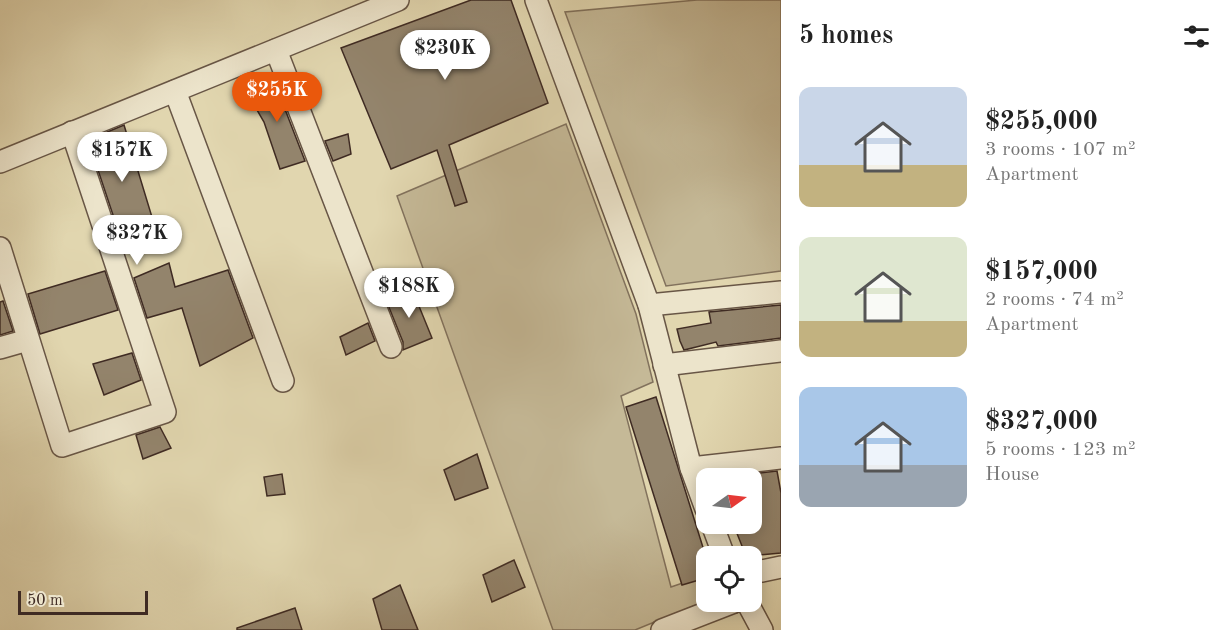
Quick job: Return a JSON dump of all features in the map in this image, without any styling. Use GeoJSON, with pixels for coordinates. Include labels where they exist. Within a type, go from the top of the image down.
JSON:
{"type":"FeatureCollection","features":[{"type":"Feature","properties":{"kind":"street"},"geometry":{"type":"LineString","coordinates":[[0,162],[398,0]]}},
{"type":"Feature","properties":{"kind":"street"},"geometry":{"type":"LineString","coordinates":[[536,0],[649,305],[696,482]]}},
{"type":"Feature","properties":{"kind":"street"},"geometry":{"type":"LineString","coordinates":[[276,50],[391,347]]}},
{"type":"Feature","properties":{"kind":"street"},"geometry":{"type":"LineString","coordinates":[[175,91],[283,381]]}},
{"type":"Feature","properties":{"kind":"street"},"geometry":{"type":"LineString","coordinates":[[0,248],[62,446],[165,412],[72,132]]}},
{"type":"Feature","properties":{"kind":"street"},"geometry":{"type":"LineString","coordinates":[[649,305],[781,292]]}},
{"type":"Feature","properties":{"kind":"street"},"geometry":{"type":"LineString","coordinates":[[0,348],[28,340]]}},
{"type":"Feature","properties":{"kind":"street"},"geometry":{"type":"LineString","coordinates":[[664,365],[781,351]]}},
{"type":"Feature","properties":{"kind":"street"},"geometry":{"type":"LineString","coordinates":[[691,468],[781,458]]}},
{"type":"Feature","properties":{"kind":"street"},"geometry":{"type":"LineString","coordinates":[[762,571],[781,567]]}},
{"type":"Feature","properties":{"kind":"street"},"geometry":{"type":"LineString","coordinates":[[662,630],[708,612]]}},
{"type":"Feature","properties":{"kind":"street"},"geometry":{"type":"LineString","coordinates":[[752,612],[762,630]]}},
{"type":"Feature","properties":{"kind":"shaded area"},"geometry":{"type":"Polygon","coordinates":[[[697,0],[781,0],[781,271],[666,286],[565,12],[697,0]]]}},
{"type":"Feature","properties":{"kind":"shaded area"},"geometry":{"type":"Polygon","coordinates":[[[566,124],[636,314],[653,382],[621,396],[671,587],[696,578],[696,605],[635,630],[553,630],[397,196],[566,124]]]}},
{"type":"Feature","properties":{"kind":"building"},"geometry":{"type":"Polygon","coordinates":[[[471,0],[511,0],[548,103],[449,145],[467,202],[455,206],[437,150],[391,169],[341,48],[471,0]]]}},
{"type":"Feature","properties":{"kind":"building"},"geometry":{"type":"Polygon","coordinates":[[[271,73],[305,161],[280,169],[264,122],[253,103],[261,99],[254,80],[271,73]]]}},
{"type":"Feature","properties":{"kind":"building"},"geometry":{"type":"Polygon","coordinates":[[[124,125],[155,227],[122,242],[88,140],[124,125]]]}},
{"type":"Feature","properties":{"kind":"building"},"geometry":{"type":"Polygon","coordinates":[[[348,134],[351,154],[333,161],[325,141],[348,134]]]}},
{"type":"Feature","properties":{"kind":"building"},"geometry":{"type":"Polygon","coordinates":[[[169,263],[175,287],[228,270],[253,338],[200,366],[182,308],[147,318],[134,278],[169,263]]]}},
{"type":"Feature","properties":{"kind":"building"},"geometry":{"type":"Polygon","coordinates":[[[105,271],[118,310],[40,334],[28,294],[105,271]]]}},
{"type":"Feature","properties":{"kind":"building"},"geometry":{"type":"Polygon","coordinates":[[[412,289],[432,338],[403,350],[403,342],[386,300],[412,289]]]}},
{"type":"Feature","properties":{"kind":"building"},"geometry":{"type":"Polygon","coordinates":[[[3,301],[13,331],[0,335],[0,302],[3,301]]]}},
{"type":"Feature","properties":{"kind":"building"},"geometry":{"type":"Polygon","coordinates":[[[781,305],[781,338],[718,346],[716,342],[684,350],[680,341],[677,329],[711,323],[709,312],[781,305]]]}},
{"type":"Feature","properties":{"kind":"building"},"geometry":{"type":"Polygon","coordinates":[[[368,323],[375,341],[346,355],[340,337],[368,323]]]}},
{"type":"Feature","properties":{"kind":"building"},"geometry":{"type":"Polygon","coordinates":[[[132,353],[141,380],[104,395],[93,364],[132,353]]]}},
{"type":"Feature","properties":{"kind":"building"},"geometry":{"type":"Polygon","coordinates":[[[656,397],[696,525],[696,534],[699,534],[703,546],[696,546],[696,581],[682,585],[626,407],[656,397]]]}},
{"type":"Feature","properties":{"kind":"building"},"geometry":{"type":"Polygon","coordinates":[[[160,427],[171,448],[143,459],[136,435],[160,427]]]}},
{"type":"Feature","properties":{"kind":"building"},"geometry":{"type":"Polygon","coordinates":[[[477,454],[488,488],[455,500],[444,470],[477,454]]]}},
{"type":"Feature","properties":{"kind":"building"},"geometry":{"type":"Polygon","coordinates":[[[777,471],[781,493],[781,553],[762,555],[762,546],[742,546],[737,534],[762,534],[762,473],[777,471]]]}},
{"type":"Feature","properties":{"kind":"building"},"geometry":{"type":"Polygon","coordinates":[[[282,474],[285,494],[267,496],[264,477],[282,474]]]}},
{"type":"Feature","properties":{"kind":"building"},"geometry":{"type":"Polygon","coordinates":[[[514,560],[525,587],[492,602],[483,575],[514,560]]]}},
{"type":"Feature","properties":{"kind":"building"},"geometry":{"type":"Polygon","coordinates":[[[400,585],[418,630],[382,630],[373,599],[400,585]]]}},
{"type":"Feature","properties":{"kind":"building"},"geometry":{"type":"Polygon","coordinates":[[[295,608],[302,630],[237,630],[237,628],[295,608]]]}}]}
